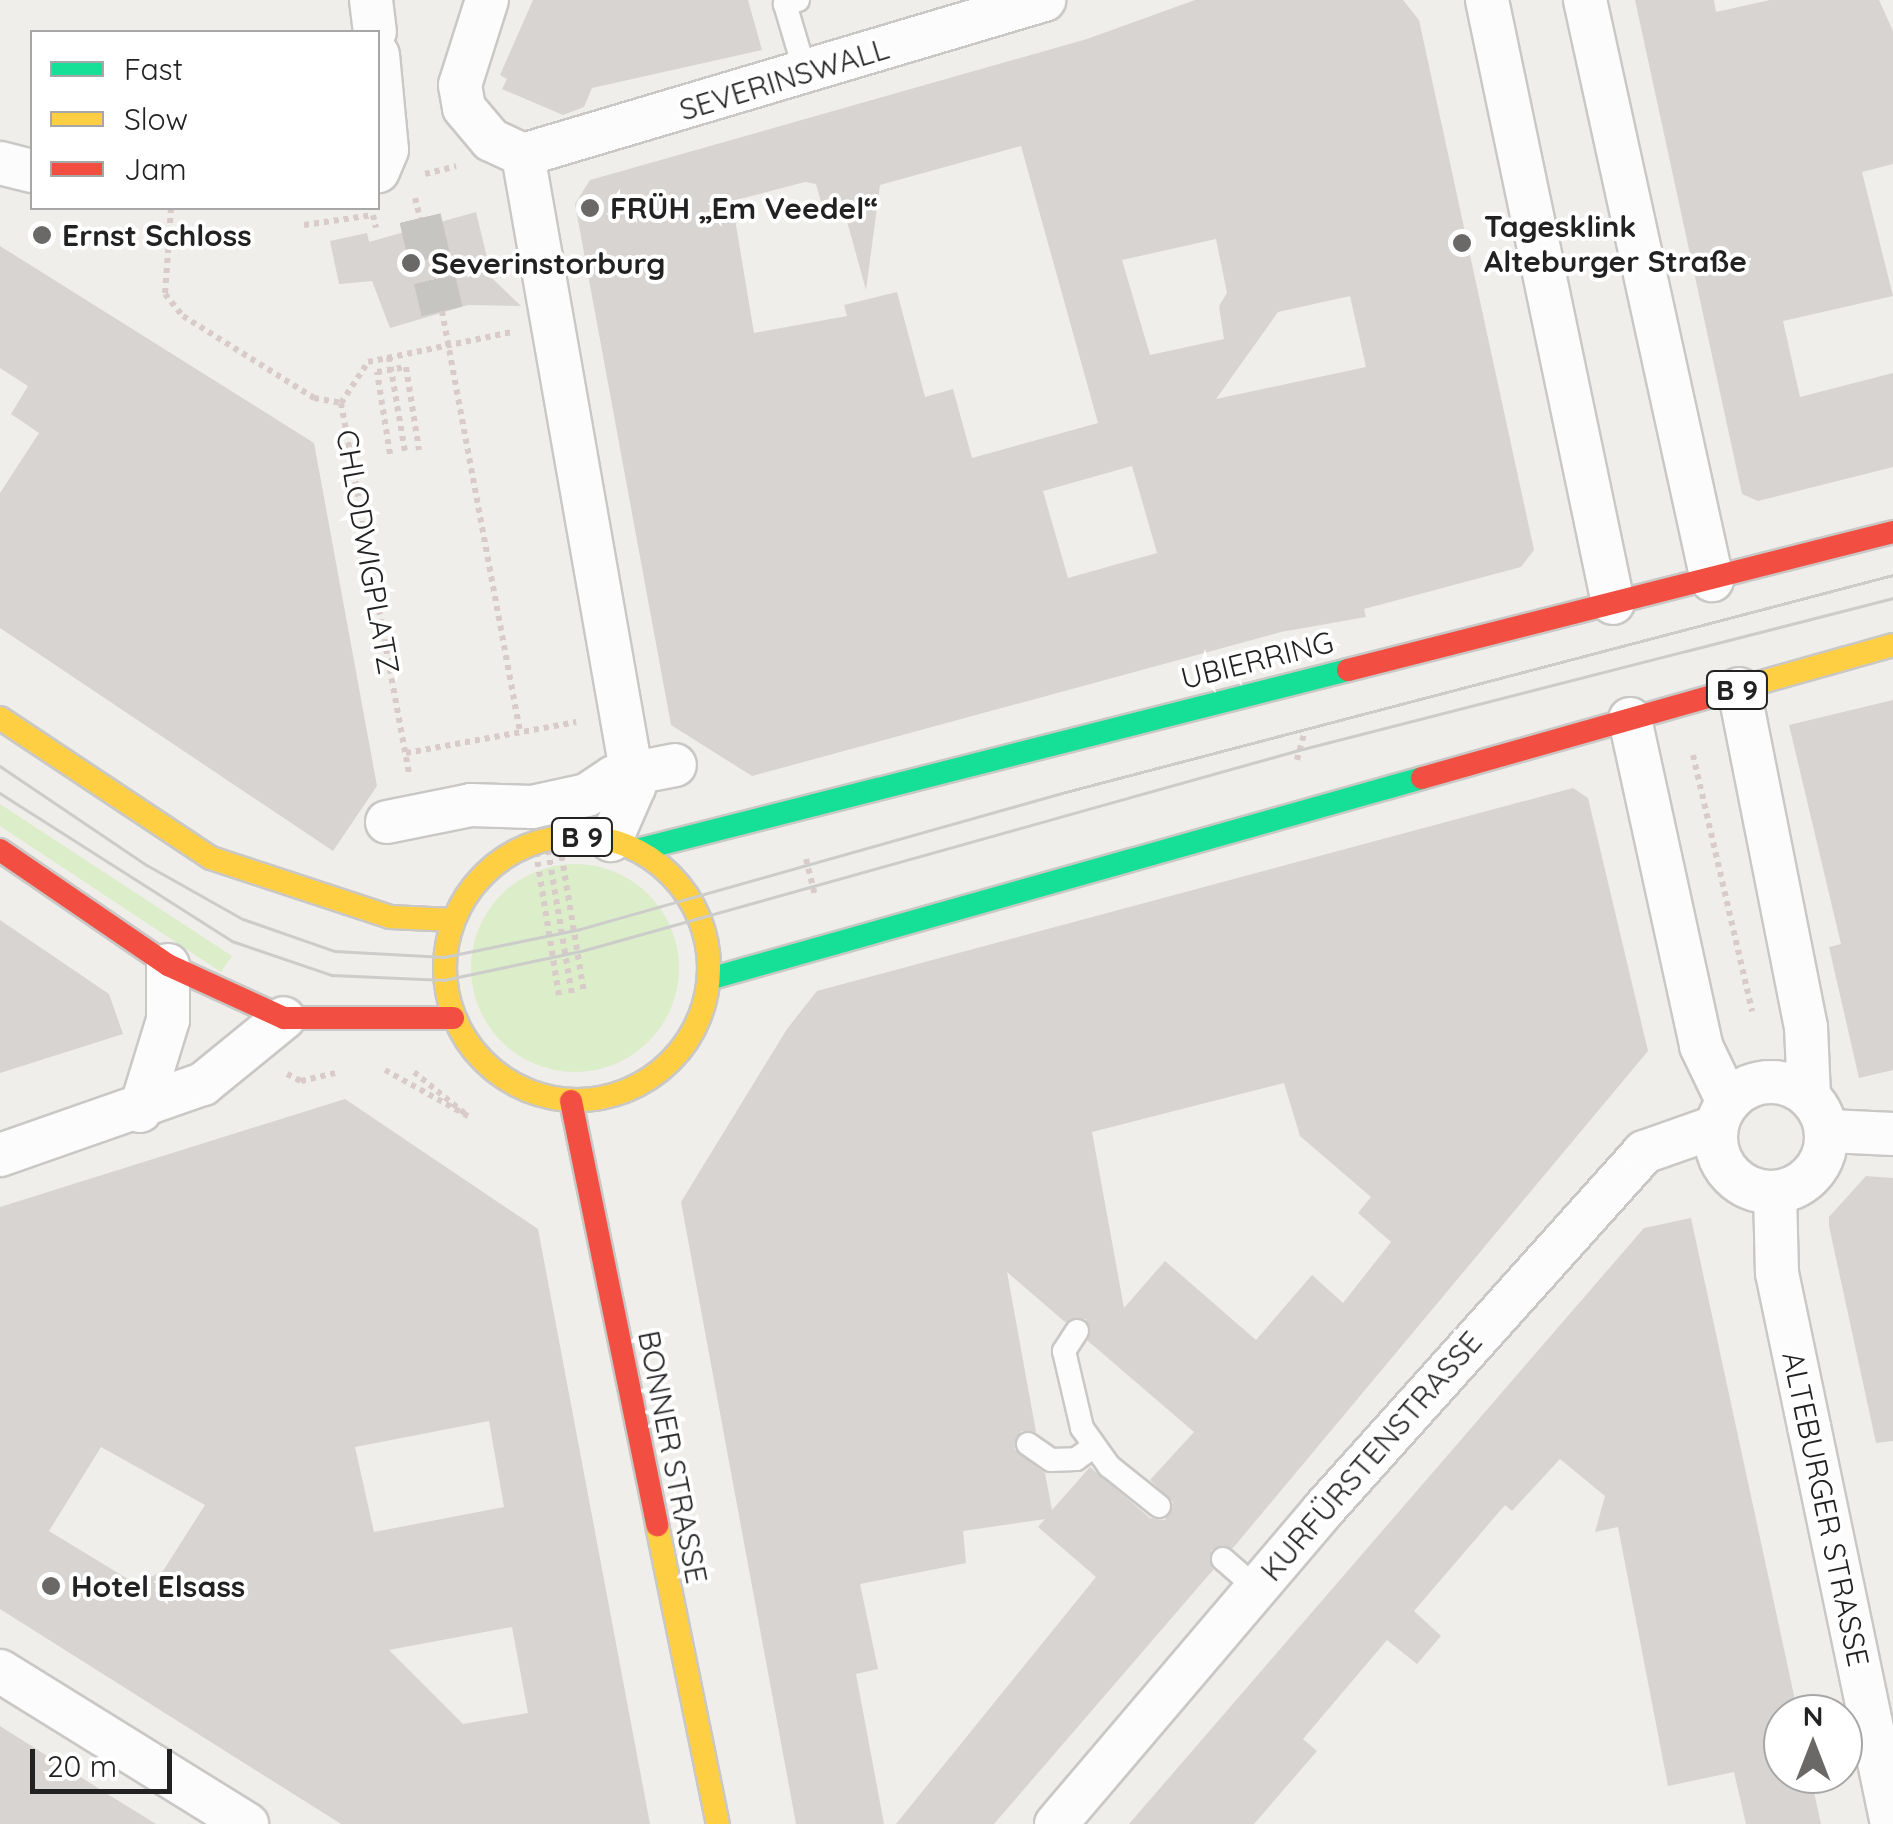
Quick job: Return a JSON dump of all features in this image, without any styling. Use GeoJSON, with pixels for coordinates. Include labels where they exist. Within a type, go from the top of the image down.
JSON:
{"type":"FeatureCollection","features":[{"type":"Feature","properties":{"kind":"main road","name":"UBIERRING"},"geometry":{"type":"LineString","coordinates":[[624,845],[1712,580],[1893,532]]}},
{"type":"Feature","properties":{"kind":"main road","name":"B 9"},"geometry":{"type":"LineString","coordinates":[[709,980],[1893,644]]}},
{"type":"Feature","properties":{"kind":"main road"},"geometry":{"type":"LineString","coordinates":[[0,718],[226,864],[304,896],[390,917],[453,920]]}},
{"type":"Feature","properties":{"kind":"main road","name":"B 9"},"geometry":{"type":"LineString","coordinates":[[573,836],[624,845],[689,897],[708,948],[709,980],[696,1028],[665,1068],[621,1093],[571,1101],[508,1082],[480,1059],[453,1018],[444,980],[453,920],[472,886],[518,851],[573,836]]}},
{"type":"Feature","properties":{"kind":"main road"},"geometry":{"type":"LineString","coordinates":[[0,850],[168,965],[284,1018],[453,1018]]}},
{"type":"Feature","properties":{"kind":"main road","name":"BONNER STRASSE"},"geometry":{"type":"LineString","coordinates":[[571,1101],[718,1824]]}},
{"type":"Feature","properties":{"kind":"street"},"geometry":{"type":"LineString","coordinates":[[371,0],[375,30]]}},
{"type":"Feature","properties":{"kind":"street"},"geometry":{"type":"LineString","coordinates":[[486,0],[460,85],[464,108],[490,140],[523,155],[634,787],[624,845]]}},
{"type":"Feature","properties":{"kind":"street","name":"SEVERINSWALL"},"geometry":{"type":"LineString","coordinates":[[523,155],[806,74],[1044,0]]}},
{"type":"Feature","properties":{"kind":"street"},"geometry":{"type":"LineString","coordinates":[[1487,0],[1614,604]]}},
{"type":"Feature","properties":{"kind":"street"},"geometry":{"type":"LineString","coordinates":[[1585,0],[1712,580]]}},
{"type":"Feature","properties":{"kind":"street"},"geometry":{"type":"LineString","coordinates":[[380,76],[387,150],[380,168]]}},
{"type":"Feature","properties":{"kind":"street"},"geometry":{"type":"LineString","coordinates":[[0,164],[30,171]]}},
{"type":"Feature","properties":{"kind":"street"},"geometry":{"type":"LineString","coordinates":[[1630,719],[1701,1046],[1721,1114],[1725,1166],[1738,1181],[1774,1192],[1813,1173],[1819,1114],[1806,1027],[1739,690]]}},
{"type":"Feature","properties":{"kind":"street"},"geometry":{"type":"LineString","coordinates":[[402,819],[472,805],[587,796],[632,774],[676,765]]}},
{"type":"Feature","properties":{"kind":"street"},"geometry":{"type":"LineString","coordinates":[[140,1111],[168,1020],[168,965]]}},
{"type":"Feature","properties":{"kind":"street"},"geometry":{"type":"LineString","coordinates":[[0,1155],[140,1111],[203,1084],[284,1018]]}},
{"type":"Feature","properties":{"kind":"street"},"geometry":{"type":"LineString","coordinates":[[1721,1114],[1765,1080],[1819,1114],[1893,1134]]}},
{"type":"Feature","properties":{"kind":"street","name":"KURFÜRSTENSTRASSE"},"geometry":{"type":"LineString","coordinates":[[1056,1824],[1256,1587],[1644,1152],[1721,1114]]}},
{"type":"Feature","properties":{"kind":"street","name":"ALTEBURGER STRASSE"},"geometry":{"type":"LineString","coordinates":[[1774,1192],[1777,1272],[1892,1824]]}},
{"type":"Feature","properties":{"kind":"street"},"geometry":{"type":"LineString","coordinates":[[0,1671],[246,1824]]}},
{"type":"Feature","properties":{"kind":"lane"},"geometry":{"type":"LineString","coordinates":[[798,0],[785,4],[806,74]]}},
{"type":"Feature","properties":{"kind":"lane"},"geometry":{"type":"LineString","coordinates":[[1077,1331],[1064,1350],[1082,1428],[1109,1466],[1159,1506]]}},
{"type":"Feature","properties":{"kind":"lane"},"geometry":{"type":"LineString","coordinates":[[1028,1444],[1051,1460],[1076,1459],[1089,1450]]}},
{"type":"Feature","properties":{"kind":"lane"},"geometry":{"type":"LineString","coordinates":[[1223,1559],[1256,1587]]}},
{"type":"Feature","properties":{"kind":"path","name":"CHLODWIGPLATZ"},"geometry":{"type":"LineString","coordinates":[[171,210],[165,294],[184,316],[314,398],[341,403],[406,753],[402,819]]}},
{"type":"Feature","properties":{"kind":"path"},"geometry":{"type":"LineString","coordinates":[[304,225],[358,218]]}},
{"type":"Feature","properties":{"kind":"path"},"geometry":{"type":"LineString","coordinates":[[442,311],[532,800],[572,994]]}},
{"type":"Feature","properties":{"kind":"path"},"geometry":{"type":"LineString","coordinates":[[341,403],[368,362],[552,323]]}},
{"type":"Feature","properties":{"kind":"path"},"geometry":{"type":"LineString","coordinates":[[390,357],[404,452]]}},
{"type":"Feature","properties":{"kind":"path"},"geometry":{"type":"LineString","coordinates":[[390,454],[377,372],[406,367],[418,450]]}},
{"type":"Feature","properties":{"kind":"path"},"geometry":{"type":"LineString","coordinates":[[532,800],[621,713]]}},
{"type":"Feature","properties":{"kind":"path"},"geometry":{"type":"LineString","coordinates":[[1297,776],[1305,728]]}},
{"type":"Feature","properties":{"kind":"path"},"geometry":{"type":"LineString","coordinates":[[1691,748],[1765,1080]]}},
{"type":"Feature","properties":{"kind":"path"},"geometry":{"type":"LineString","coordinates":[[406,753],[532,800]]}},
{"type":"Feature","properties":{"kind":"path"},"geometry":{"type":"LineString","coordinates":[[532,800],[559,996]]}},
{"type":"Feature","properties":{"kind":"path"},"geometry":{"type":"LineString","coordinates":[[559,841],[584,993]]}},
{"type":"Feature","properties":{"kind":"path"},"geometry":{"type":"LineString","coordinates":[[803,851],[817,902]]}},
{"type":"Feature","properties":{"kind":"path"},"geometry":{"type":"LineString","coordinates":[[384,1070],[468,1116],[460,1103],[402,1064]]}},
{"type":"Feature","properties":{"kind":"green space"},"geometry":{"type":"Polygon","coordinates":[[[0,804],[232,956],[221,972],[0,826],[0,804]]]}},
{"type":"Feature","properties":{"kind":"green space"},"geometry":{"type":"Polygon","coordinates":[[[575,864],[615,872],[648,895],[671,928],[679,968],[671,1008],[648,1041],[615,1064],[575,1072],[535,1064],[502,1041],[479,1008],[471,968],[479,928],[502,895],[535,872],[575,864]]]}},
{"type":"Feature","properties":{"kind":"building"},"geometry":{"type":"Polygon","coordinates":[[[533,0],[748,0],[762,50],[592,88],[584,107],[563,115],[502,89],[507,79],[500,75],[533,0]]]}},
{"type":"Feature","properties":{"kind":"building"},"geometry":{"type":"Polygon","coordinates":[[[1195,0],[1403,0],[1419,20],[1534,550],[1521,567],[1364,609],[1366,617],[1281,632],[752,776],[671,725],[575,204],[590,180],[1087,39],[1195,0]],[[1021,146],[880,185],[866,290],[840,196],[821,202],[816,184],[805,182],[732,201],[754,333],[847,316],[844,305],[897,292],[925,397],[953,389],[972,458],[1098,423],[1021,146]],[[1216,239],[1122,260],[1150,355],[1224,339],[1219,306],[1227,293],[1216,239]],[[1350,296],[1278,312],[1216,399],[1366,367],[1350,296]],[[1132,466],[1043,491],[1068,578],[1157,553],[1132,466]]]}},
{"type":"Feature","properties":{"kind":"building"},"geometry":{"type":"Polygon","coordinates":[[[1635,0],[1714,0],[1716,12],[1770,0],[1879,0],[1893,31],[1893,164],[1862,172],[1893,296],[1783,321],[1800,397],[1893,373],[1893,467],[1758,501],[1742,494],[1635,0]]]}},
{"type":"Feature","properties":{"kind":"building","name":"Severinstorburg"},"geometry":{"type":"Polygon","coordinates":[[[476,212],[492,278],[521,306],[468,305],[390,328],[372,281],[339,284],[330,241],[367,233],[369,242],[476,212]]]}},
{"type":"Feature","properties":{"kind":"building"},"geometry":{"type":"Polygon","coordinates":[[[0,246],[314,443],[377,786],[333,851],[0,628],[0,493],[39,433],[11,414],[28,386],[0,368],[0,246]]]}},
{"type":"Feature","properties":{"kind":"building"},"geometry":{"type":"Polygon","coordinates":[[[1893,700],[1893,1070],[1859,1078],[1829,947],[1841,944],[1789,725],[1893,700]]]}},
{"type":"Feature","properties":{"kind":"building"},"geometry":{"type":"Polygon","coordinates":[[[1573,788],[1588,798],[1648,1051],[1233,1548],[1211,1550],[1213,1570],[994,1824],[896,1824],[1096,1577],[1038,1527],[1045,1519],[963,1531],[966,1563],[860,1584],[878,1669],[856,1674],[884,1824],[796,1824],[681,1202],[787,1029],[817,991],[1573,788]],[[1284,1083],[1092,1132],[1124,1308],[1165,1261],[1256,1340],[1312,1275],[1343,1303],[1391,1242],[1358,1213],[1371,1197],[1300,1136],[1284,1083]],[[1007,1272],[1036,1432],[1021,1431],[1014,1449],[1045,1473],[1052,1510],[1090,1467],[1150,1518],[1165,1520],[1173,1502],[1150,1480],[1194,1432],[1088,1341],[1086,1319],[1065,1322],[1007,1272]]]}},
{"type":"Feature","properties":{"kind":"building"},"geometry":{"type":"Polygon","coordinates":[[[0,920],[109,994],[123,1034],[0,1073],[0,920]]]}},
{"type":"Feature","properties":{"kind":"building"},"geometry":{"type":"Polygon","coordinates":[[[345,1099],[538,1229],[650,1824],[341,1824],[0,1609],[0,1207],[345,1099]],[[489,1421],[355,1447],[374,1532],[504,1507],[489,1421]],[[101,1447],[49,1531],[136,1584],[163,1571],[205,1505],[101,1447]],[[512,1627],[389,1650],[463,1724],[528,1713],[512,1627]]]}},
{"type":"Feature","properties":{"kind":"building"},"geometry":{"type":"Polygon","coordinates":[[[1866,1176],[1893,1178],[1893,1441],[1876,1443],[1829,1226],[1829,1217],[1866,1176]]]}},
{"type":"Feature","properties":{"kind":"building"},"geometry":{"type":"Polygon","coordinates":[[[1691,1218],[1794,1694],[1763,1694],[1763,1794],[1814,1794],[1821,1824],[1746,1824],[1734,1772],[1668,1786],[1618,1527],[1595,1532],[1605,1496],[1560,1459],[1512,1511],[1505,1505],[1414,1611],[1441,1636],[1417,1664],[1387,1640],[1303,1739],[1317,1751],[1254,1824],[1129,1824],[1644,1228],[1691,1218]]]}},
{"type":"Feature","properties":{"kind":"building"},"geometry":{"type":"Polygon","coordinates":[[[0,1726],[101,1790],[156,1824],[0,1824],[0,1726]]]}},
{"type":"Feature","properties":{"kind":"tunnel"},"geometry":{"type":"LineString","coordinates":[[420,218],[442,311]]}},
{"type":"Feature","properties":{"kind":"tram line"},"geometry":{"type":"LineString","coordinates":[[0,766],[147,865],[243,919],[335,951],[444,957],[580,929],[1062,793],[1893,575]]}},
{"type":"Feature","properties":{"kind":"tram line"},"geometry":{"type":"LineString","coordinates":[[0,793],[232,941],[332,975],[444,980],[585,950],[1299,750],[1893,598]]}},
{"type":"Feature","properties":{"kind":"traffic: fast"},"geometry":{"type":"LineString","coordinates":[[637,850],[1348,670]]}},
{"type":"Feature","properties":{"kind":"traffic: fast"},"geometry":{"type":"LineString","coordinates":[[709,979],[1422,778]]}},
{"type":"Feature","properties":{"kind":"traffic: slow"},"geometry":{"type":"LineString","coordinates":[[1726,692],[1893,645]]}},
{"type":"Feature","properties":{"kind":"traffic: slow"},"geometry":{"type":"LineString","coordinates":[[0,718],[211,858],[390,917],[453,920]]}},
{"type":"Feature","properties":{"kind":"traffic: slow"},"geometry":{"type":"LineString","coordinates":[[577,836],[627,846],[670,875],[699,918],[709,968],[699,1018],[670,1061],[627,1090],[577,1100],[527,1090],[484,1061],[455,1018],[445,968],[455,918],[484,875],[527,846],[577,836]]}},
{"type":"Feature","properties":{"kind":"traffic: slow"},"geometry":{"type":"LineString","coordinates":[[657,1525],[718,1824]]}},
{"type":"Feature","properties":{"kind":"traffic: jam"},"geometry":{"type":"LineString","coordinates":[[1348,670],[1893,532]]}},
{"type":"Feature","properties":{"kind":"traffic: jam"},"geometry":{"type":"LineString","coordinates":[[1422,778],[1726,692]]}},
{"type":"Feature","properties":{"kind":"traffic: jam"},"geometry":{"type":"LineString","coordinates":[[0,850],[168,965],[284,1018],[453,1018]]}},
{"type":"Feature","properties":{"kind":"traffic: jam"},"geometry":{"type":"LineString","coordinates":[[571,1101],[657,1525]]}},
{"type":"Feature","properties":{"kind":"place","name":"FRÜH „Em Veedel“"},"geometry":{"type":"Point","coordinates":[590,208]}},
{"type":"Feature","properties":{"kind":"place","name":"Ernst Schloss"},"geometry":{"type":"Point","coordinates":[42,235]}},
{"type":"Feature","properties":{"kind":"place","name":"Tagesklink Alteburger Straße"},"geometry":{"type":"Point","coordinates":[1462,243]}},
{"type":"Feature","properties":{"kind":"place","name":"Severinstorburg"},"geometry":{"type":"Point","coordinates":[411,263]}},
{"type":"Feature","properties":{"kind":"place","name":"Hotel Elsass"},"geometry":{"type":"Point","coordinates":[51,1586]}}]}
